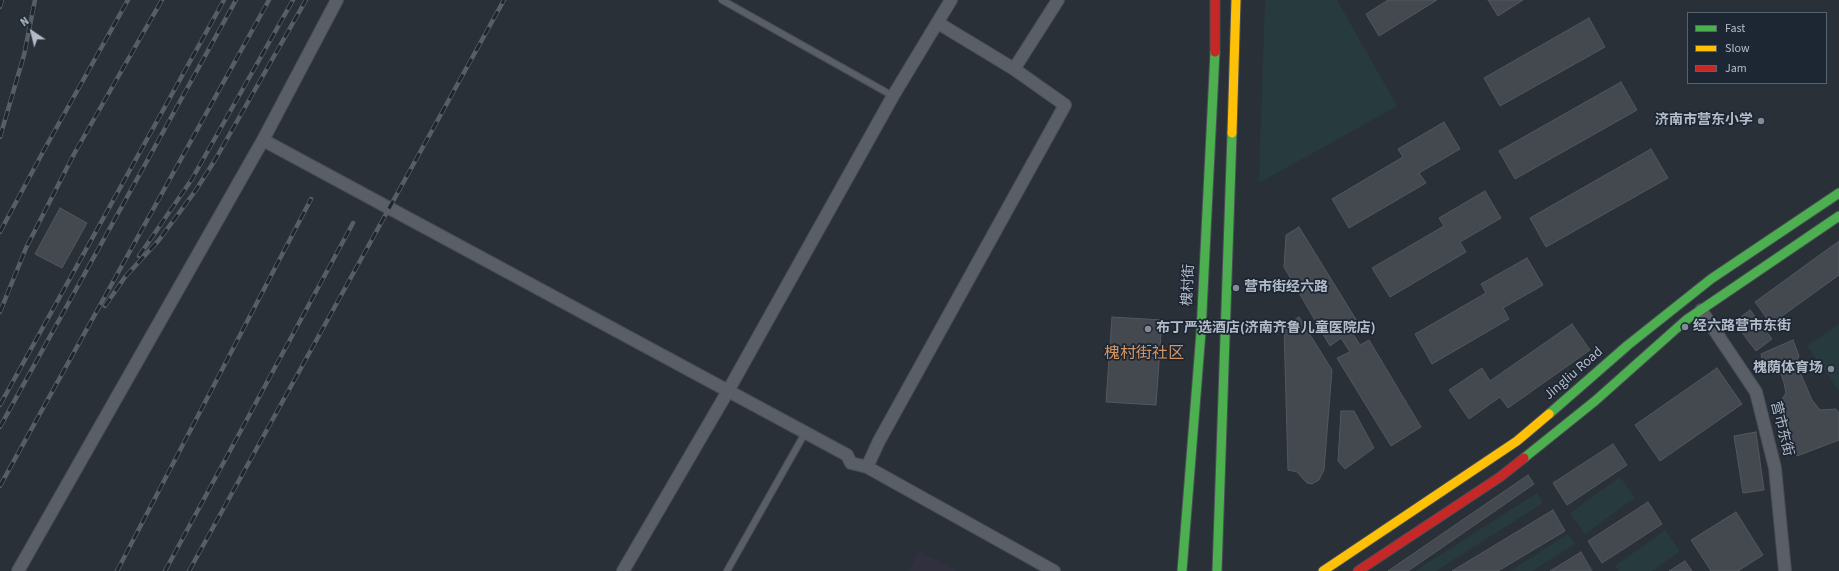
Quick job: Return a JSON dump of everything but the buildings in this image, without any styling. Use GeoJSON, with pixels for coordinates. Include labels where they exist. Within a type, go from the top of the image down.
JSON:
{"type":"FeatureCollection","features":[{"type":"Feature","properties":{"kind":"main road","name":"槐村街"},"geometry":{"type":"LineString","coordinates":[[1182,571],[1200,332],[1215,46],[1215,0]]}},
{"type":"Feature","properties":{"kind":"main road"},"geometry":{"type":"LineString","coordinates":[[1217,571],[1236,0]]}},
{"type":"Feature","properties":{"kind":"main road","name":"Jingliu Road"},"geometry":{"type":"LineString","coordinates":[[1323,571],[1517,441],[1628,345],[1711,280],[1839,192]]}},
{"type":"Feature","properties":{"kind":"main road"},"geometry":{"type":"LineString","coordinates":[[1358,571],[1371,567],[1500,477],[1595,401],[1686,320],[1839,216]]}},
{"type":"Feature","properties":{"kind":"street"},"geometry":{"type":"LineString","coordinates":[[18,571],[264,140],[337,0]]}},
{"type":"Feature","properties":{"kind":"street"},"geometry":{"type":"LineString","coordinates":[[623,571],[728,391],[894,96],[951,0]]}},
{"type":"Feature","properties":{"kind":"street"},"geometry":{"type":"LineString","coordinates":[[1014,70],[1058,0]]}},
{"type":"Feature","properties":{"kind":"street"},"geometry":{"type":"LineString","coordinates":[[867,466],[879,441],[1065,106],[1014,70],[938,22]]}},
{"type":"Feature","properties":{"kind":"street"},"geometry":{"type":"LineString","coordinates":[[264,140],[847,455],[851,463],[867,466],[1054,571]]}},
{"type":"Feature","properties":{"kind":"street","name":"营市东街"},"geometry":{"type":"LineString","coordinates":[[1701,310],[1756,392],[1775,468],[1785,571]]}},
{"type":"Feature","properties":{"kind":"lane"},"geometry":{"type":"LineString","coordinates":[[722,0],[894,96]]}},
{"type":"Feature","properties":{"kind":"lane"},"geometry":{"type":"LineString","coordinates":[[727,571],[805,433]]}},
{"type":"Feature","properties":{"kind":"shaded area"},"geometry":{"type":"Polygon","coordinates":[[[920,551],[957,571],[908,571],[920,551]]]}},
{"type":"Feature","properties":{"kind":"green space"},"geometry":{"type":"Polygon","coordinates":[[[1265,0],[1337,0],[1397,106],[1259,183],[1265,0]]]}},
{"type":"Feature","properties":{"kind":"green space","name":"槐荫体育场"},"geometry":{"type":"Polygon","coordinates":[[[1839,324],[1839,391],[1807,346],[1839,324]]]}},
{"type":"Feature","properties":{"kind":"green space"},"geometry":{"type":"Polygon","coordinates":[[[1620,477],[1635,498],[1585,534],[1570,513],[1620,477]]]}},
{"type":"Feature","properties":{"kind":"green space"},"geometry":{"type":"Polygon","coordinates":[[[1537,493],[1543,503],[1436,571],[1415,571],[1537,493]]]}},
{"type":"Feature","properties":{"kind":"green space"},"geometry":{"type":"Polygon","coordinates":[[[1665,530],[1680,551],[1652,571],[1619,571],[1615,566],[1665,530]]]}},
{"type":"Feature","properties":{"kind":"green space"},"geometry":{"type":"Polygon","coordinates":[[[1568,534],[1575,544],[1532,571],[1510,571],[1568,534]]]}},
{"type":"Feature","properties":{"kind":"railway"},"geometry":{"type":"LineString","coordinates":[[0,7],[2,0]]}},
{"type":"Feature","properties":{"kind":"railway"},"geometry":{"type":"LineString","coordinates":[[0,137],[24,55],[35,0]]}},
{"type":"Feature","properties":{"kind":"railway"},"geometry":{"type":"LineString","coordinates":[[0,232],[128,0]]}},
{"type":"Feature","properties":{"kind":"railway"},"geometry":{"type":"LineString","coordinates":[[0,312],[26,248],[74,154],[162,0]]}},
{"type":"Feature","properties":{"kind":"railway"},"geometry":{"type":"LineString","coordinates":[[0,405],[224,0]]}},
{"type":"Feature","properties":{"kind":"railway"},"geometry":{"type":"LineString","coordinates":[[0,427],[236,0]]}},
{"type":"Feature","properties":{"kind":"railway"},"geometry":{"type":"LineString","coordinates":[[0,486],[269,0]]}},
{"type":"Feature","properties":{"kind":"railway"},"geometry":{"type":"LineString","coordinates":[[139,256],[192,179],[293,0]]}},
{"type":"Feature","properties":{"kind":"railway"},"geometry":{"type":"LineString","coordinates":[[105,306],[125,277],[159,240],[196,190],[215,160],[306,0]]}},
{"type":"Feature","properties":{"kind":"railway"},"geometry":{"type":"LineString","coordinates":[[189,571],[504,0]]}},
{"type":"Feature","properties":{"kind":"railway"},"geometry":{"type":"LineString","coordinates":[[117,571],[311,199]]}},
{"type":"Feature","properties":{"kind":"railway"},"geometry":{"type":"LineString","coordinates":[[165,571],[353,223]]}},
{"type":"Feature","properties":{"kind":"traffic: fast"},"geometry":{"type":"LineString","coordinates":[[1182,571],[1201,332],[1215,52]]}},
{"type":"Feature","properties":{"kind":"traffic: fast"},"geometry":{"type":"LineString","coordinates":[[1217,571],[1232,133]]}},
{"type":"Feature","properties":{"kind":"traffic: fast"},"geometry":{"type":"LineString","coordinates":[[1549,414],[1628,345],[1711,279],[1839,193]]}},
{"type":"Feature","properties":{"kind":"traffic: fast"},"geometry":{"type":"LineString","coordinates":[[1524,458],[1595,401],[1686,320],[1839,216]]}},
{"type":"Feature","properties":{"kind":"traffic: slow"},"geometry":{"type":"LineString","coordinates":[[1232,133],[1236,0]]}},
{"type":"Feature","properties":{"kind":"traffic: slow"},"geometry":{"type":"LineString","coordinates":[[1323,571],[1517,441],[1549,414]]}},
{"type":"Feature","properties":{"kind":"traffic: jam"},"geometry":{"type":"LineString","coordinates":[[1215,0],[1215,52]]}},
{"type":"Feature","properties":{"kind":"traffic: jam"},"geometry":{"type":"LineString","coordinates":[[1358,571],[1500,477],[1524,458]]}},
{"type":"Feature","properties":{"kind":"place","name":"济南市营东小学"},"geometry":{"type":"Point","coordinates":[1761,121]}},
{"type":"Feature","properties":{"kind":"place","name":"营市街经六路"},"geometry":{"type":"Point","coordinates":[1236,288]}},
{"type":"Feature","properties":{"kind":"place","name":"经六路营市东街"},"geometry":{"type":"Point","coordinates":[1685,327]}},
{"type":"Feature","properties":{"kind":"place","name":"布丁严选酒店(济南齐鲁儿童医院店)"},"geometry":{"type":"Point","coordinates":[1148,329]}},
{"type":"Feature","properties":{"kind":"place","name":"槐荫体育场"},"geometry":{"type":"Point","coordinates":[1831,369]}},
{"type":"Feature","properties":{"kind":"district","name":"槐村街社区"},"geometry":{"type":"Point","coordinates":[1144,354]}}]}
